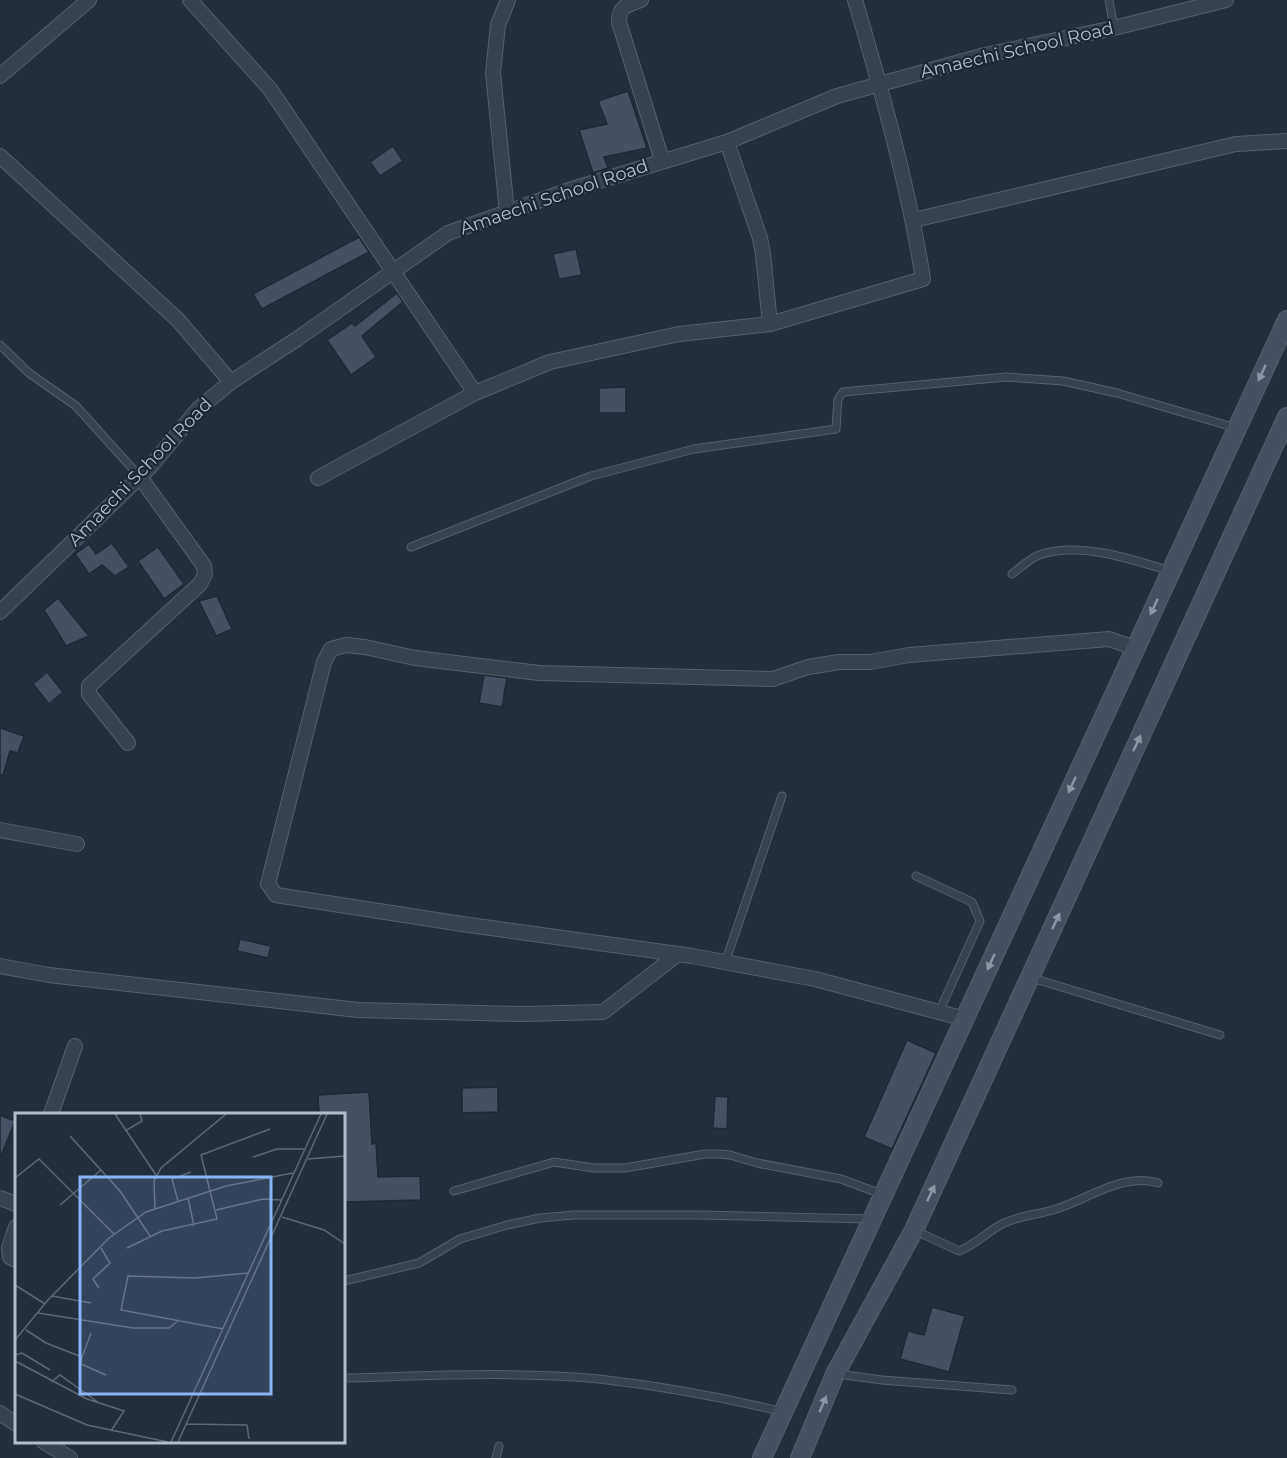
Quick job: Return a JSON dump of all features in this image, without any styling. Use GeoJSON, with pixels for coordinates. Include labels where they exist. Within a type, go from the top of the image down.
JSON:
{"type":"FeatureCollection","features":[{"type":"Feature","properties":{"kind":"main road"},"geometry":{"type":"LineString","coordinates":[[762,1458],[1287,320]]}},
{"type":"Feature","properties":{"kind":"main road"},"geometry":{"type":"LineString","coordinates":[[804,1454],[835,1374],[914,1230],[1287,417]]}},
{"type":"Feature","properties":{"kind":"street"},"geometry":{"type":"LineString","coordinates":[[0,76],[89,0]]}},
{"type":"Feature","properties":{"kind":"street"},"geometry":{"type":"LineString","coordinates":[[190,0],[270,89],[475,393]]}},
{"type":"Feature","properties":{"kind":"street"},"geometry":{"type":"LineString","coordinates":[[507,212],[493,74],[498,25],[508,0]]}},
{"type":"Feature","properties":{"kind":"street"},"geometry":{"type":"LineString","coordinates":[[641,0],[622,7],[619,22],[662,160]]}},
{"type":"Feature","properties":{"kind":"street"},"geometry":{"type":"LineString","coordinates":[[318,478],[475,393],[550,363],[679,334],[770,324],[923,279],[914,220],[880,84],[855,0]]}},
{"type":"Feature","properties":{"kind":"street","name":"Amaechi School Road"},"geometry":{"type":"LineString","coordinates":[[0,612],[140,477],[198,409],[231,382],[297,339],[448,233],[662,160],[727,142],[837,96],[985,55],[1114,28],[1227,0]]}},
{"type":"Feature","properties":{"kind":"street"},"geometry":{"type":"LineString","coordinates":[[914,220],[1236,144],[1287,141]]}},
{"type":"Feature","properties":{"kind":"street"},"geometry":{"type":"LineString","coordinates":[[727,142],[760,238],[770,324]]}},
{"type":"Feature","properties":{"kind":"street"},"geometry":{"type":"LineString","coordinates":[[0,156],[178,320],[231,382]]}},
{"type":"Feature","properties":{"kind":"street"},"geometry":{"type":"LineString","coordinates":[[128,743],[89,694],[89,686],[200,584],[205,574],[204,566],[140,477]]}},
{"type":"Feature","properties":{"kind":"street"},"geometry":{"type":"LineString","coordinates":[[965,1019],[815,979],[678,954],[276,895],[268,884],[324,662],[331,649],[346,645],[415,658],[539,673],[773,679],[808,667],[839,662],[870,662],[909,654],[1109,639],[1135,648]]}},
{"type":"Feature","properties":{"kind":"street"},"geometry":{"type":"LineString","coordinates":[[0,830],[77,844]]}},
{"type":"Feature","properties":{"kind":"street"},"geometry":{"type":"LineString","coordinates":[[0,966],[49,975],[358,1010],[521,1014],[603,1012],[678,954]]}},
{"type":"Feature","properties":{"kind":"street"},"geometry":{"type":"LineString","coordinates":[[51,1113],[75,1046]]}},
{"type":"Feature","properties":{"kind":"street"},"geometry":{"type":"LineString","coordinates":[[0,1198],[15,1204]]}},
{"type":"Feature","properties":{"kind":"street"},"geometry":{"type":"LineString","coordinates":[[15,1230],[9,1248],[10,1257],[15,1260]]}},
{"type":"Feature","properties":{"kind":"street"},"geometry":{"type":"LineString","coordinates":[[0,1413],[15,1423]]}},
{"type":"Feature","properties":{"kind":"street"},"geometry":{"type":"LineString","coordinates":[[46,1443],[70,1458]]}},
{"type":"Feature","properties":{"kind":"lane"},"geometry":{"type":"LineString","coordinates":[[1109,0],[1114,28]]}},
{"type":"Feature","properties":{"kind":"lane"},"geometry":{"type":"LineString","coordinates":[[0,345],[29,373],[76,406],[140,477]]}},
{"type":"Feature","properties":{"kind":"lane"},"geometry":{"type":"LineString","coordinates":[[411,547],[591,476],[693,449],[836,429],[838,399],[843,392],[1006,377],[1063,381],[1117,393],[1237,428]]}},
{"type":"Feature","properties":{"kind":"lane"},"geometry":{"type":"LineString","coordinates":[[1012,574],[1037,556],[1062,550],[1123,557],[1170,571]]}},
{"type":"Feature","properties":{"kind":"lane"},"geometry":{"type":"LineString","coordinates":[[725,963],[782,796]]}},
{"type":"Feature","properties":{"kind":"lane"},"geometry":{"type":"LineString","coordinates":[[916,876],[972,902],[980,921],[939,1012]]}},
{"type":"Feature","properties":{"kind":"lane"},"geometry":{"type":"LineString","coordinates":[[1030,977],[1220,1035]]}},
{"type":"Feature","properties":{"kind":"lane"},"geometry":{"type":"LineString","coordinates":[[454,1191],[554,1162],[594,1168],[625,1168],[705,1154],[719,1154],[841,1179],[884,1195]]}},
{"type":"Feature","properties":{"kind":"lane"},"geometry":{"type":"LineString","coordinates":[[914,1230],[959,1251],[1016,1217],[1053,1210],[1129,1182],[1149,1180],[1158,1183]]}},
{"type":"Feature","properties":{"kind":"lane"},"geometry":{"type":"LineString","coordinates":[[345,1281],[419,1263],[460,1239],[540,1218],[574,1215],[702,1215],[872,1219]]}},
{"type":"Feature","properties":{"kind":"lane"},"geometry":{"type":"LineString","coordinates":[[835,1374],[1012,1390]]}},
{"type":"Feature","properties":{"kind":"lane"},"geometry":{"type":"LineString","coordinates":[[345,1378],[492,1375],[597,1379],[680,1389],[783,1412]]}},
{"type":"Feature","properties":{"kind":"lane"},"geometry":{"type":"LineString","coordinates":[[496,1458],[499,1446]]}},
{"type":"Feature","properties":{"kind":"building"},"geometry":{"type":"Polygon","coordinates":[[[628,91],[647,148],[604,157],[608,168],[593,173],[579,130],[607,124],[598,101],[628,91]]]}},
{"type":"Feature","properties":{"kind":"building"},"geometry":{"type":"Polygon","coordinates":[[[393,146],[403,161],[380,176],[370,162],[393,146]]]}},
{"type":"Feature","properties":{"kind":"building"},"geometry":{"type":"Polygon","coordinates":[[[359,237],[369,252],[262,309],[253,294],[359,237]]]}},
{"type":"Feature","properties":{"kind":"building"},"geometry":{"type":"Polygon","coordinates":[[[576,249],[582,275],[559,279],[553,254],[576,249]]]}},
{"type":"Feature","properties":{"kind":"building"},"geometry":{"type":"Polygon","coordinates":[[[397,293],[403,302],[362,336],[376,357],[351,375],[327,340],[352,323],[355,326],[397,293]]]}},
{"type":"Feature","properties":{"kind":"building"},"geometry":{"type":"Polygon","coordinates":[[[626,387],[626,413],[599,413],[599,388],[626,387]]]}},
{"type":"Feature","properties":{"kind":"building"},"geometry":{"type":"Polygon","coordinates":[[[112,543],[129,567],[115,576],[102,565],[89,574],[75,554],[89,544],[96,554],[112,543]]]}},
{"type":"Feature","properties":{"kind":"building"},"geometry":{"type":"Polygon","coordinates":[[[158,547],[184,584],[164,599],[138,561],[158,547]]]}},
{"type":"Feature","properties":{"kind":"building"},"geometry":{"type":"Polygon","coordinates":[[[217,596],[232,629],[216,636],[199,601],[217,596]]]}},
{"type":"Feature","properties":{"kind":"building"},"geometry":{"type":"Polygon","coordinates":[[[58,598],[89,636],[66,646],[44,610],[58,598]]]}},
{"type":"Feature","properties":{"kind":"building"},"geometry":{"type":"Polygon","coordinates":[[[47,672],[63,692],[49,704],[33,684],[47,672]]]}},
{"type":"Feature","properties":{"kind":"building"},"geometry":{"type":"Polygon","coordinates":[[[484,675],[507,678],[502,707],[479,703],[484,675]]]}},
{"type":"Feature","properties":{"kind":"building"},"geometry":{"type":"Polygon","coordinates":[[[0,728],[24,736],[18,753],[10,751],[3,775],[0,775],[0,728]]]}},
{"type":"Feature","properties":{"kind":"building"},"geometry":{"type":"Polygon","coordinates":[[[240,939],[271,946],[268,958],[237,951],[240,939]]]}},
{"type":"Feature","properties":{"kind":"building"},"geometry":{"type":"Polygon","coordinates":[[[907,1040],[936,1053],[892,1149],[864,1137],[907,1040]]]}},
{"type":"Feature","properties":{"kind":"building"},"geometry":{"type":"Polygon","coordinates":[[[498,1087],[498,1112],[462,1113],[462,1088],[498,1087]]]}},
{"type":"Feature","properties":{"kind":"building"},"geometry":{"type":"Polygon","coordinates":[[[369,1092],[372,1144],[376,1143],[378,1177],[420,1176],[421,1200],[345,1202],[345,1113],[319,1113],[318,1095],[369,1092]]]}},
{"type":"Feature","properties":{"kind":"building"},"geometry":{"type":"Polygon","coordinates":[[[715,1096],[728,1097],[727,1129],[713,1128],[715,1096]]]}},
{"type":"Feature","properties":{"kind":"building"},"geometry":{"type":"Polygon","coordinates":[[[0,1115],[15,1121],[1,1156],[0,1156],[0,1115]]]}},
{"type":"Feature","properties":{"kind":"building"},"geometry":{"type":"Polygon","coordinates":[[[932,1307],[965,1316],[949,1372],[900,1359],[908,1331],[924,1335],[932,1307]]]}}]}
